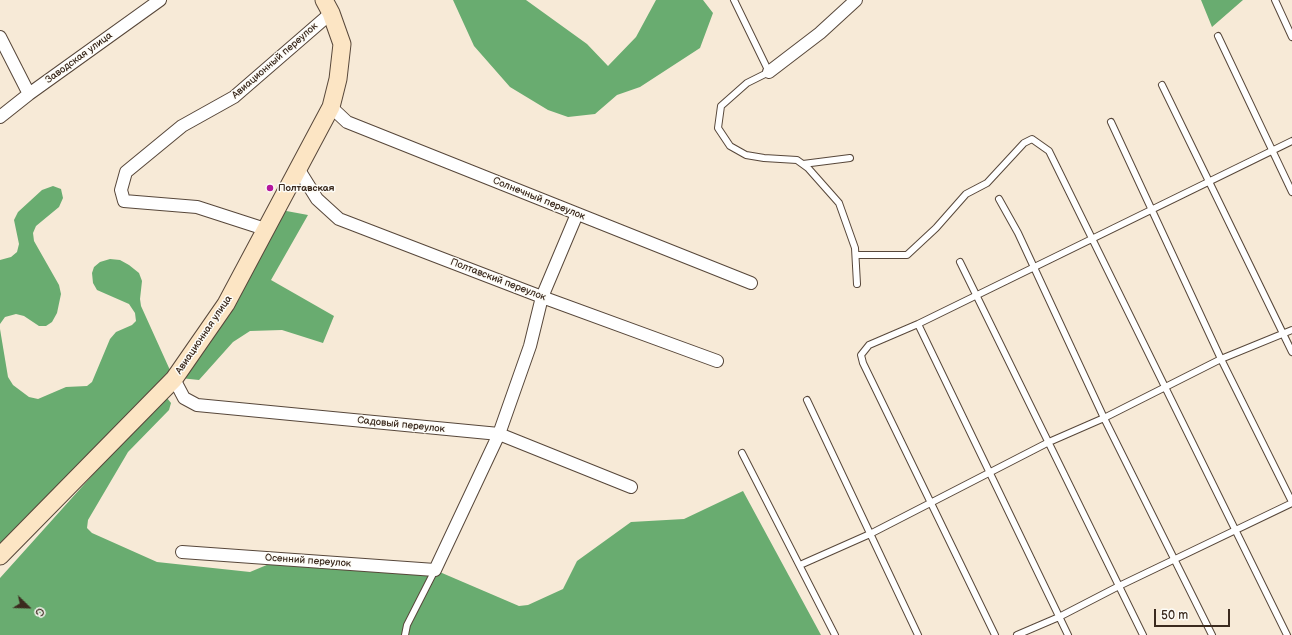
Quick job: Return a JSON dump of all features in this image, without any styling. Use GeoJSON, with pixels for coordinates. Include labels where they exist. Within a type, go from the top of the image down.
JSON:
{"type":"FeatureCollection","features":[{"type":"Feature","properties":{"kind":"street","name":"Заводская улица"},"geometry":{"type":"LineString","coordinates":[[0,117],[29,94],[160,0]]}},
{"type":"Feature","properties":{"kind":"street"},"geometry":{"type":"LineString","coordinates":[[769,72],[820,33],[856,0]]}},
{"type":"Feature","properties":{"kind":"street","name":"Авиационная улица"},"geometry":{"type":"LineString","coordinates":[[0,556],[174,379],[226,304],[299,170],[331,107],[338,78],[342,44],[327,6]]}},
{"type":"Feature","properties":{"kind":"street","name":"Авиационный переулок"},"geometry":{"type":"LineString","coordinates":[[266,230],[197,207],[124,201],[121,190],[126,172],[182,126],[234,97],[327,6]]}},
{"type":"Feature","properties":{"kind":"street"},"geometry":{"type":"LineString","coordinates":[[0,37],[29,94]]}},
{"type":"Feature","properties":{"kind":"street","name":"Солнечный переулок"},"geometry":{"type":"LineString","coordinates":[[331,107],[347,122],[751,283]]}},
{"type":"Feature","properties":{"kind":"street","name":"Полтавский переулок"},"geometry":{"type":"LineString","coordinates":[[299,170],[317,199],[339,219],[542,297],[718,361]]}},
{"type":"Feature","properties":{"kind":"street"},"geometry":{"type":"LineString","coordinates":[[435,570],[498,434],[530,346],[542,297],[577,214]]}},
{"type":"Feature","properties":{"kind":"street","name":"Садовый переулок"},"geometry":{"type":"LineString","coordinates":[[174,379],[184,398],[197,405],[498,434],[631,487]]}},
{"type":"Feature","properties":{"kind":"street","name":"Осенний переулок"},"geometry":{"type":"LineString","coordinates":[[182,552],[435,570]]}},
{"type":"Feature","properties":{"kind":"lane"},"geometry":{"type":"LineString","coordinates":[[734,0],[769,72],[747,83],[721,106],[718,128],[730,146],[746,155],[764,158],[797,160],[803,164],[839,203],[855,248],[857,284]]}},
{"type":"Feature","properties":{"kind":"lane"},"geometry":{"type":"LineString","coordinates":[[1275,0],[1292,37]]}},
{"type":"Feature","properties":{"kind":"lane"},"geometry":{"type":"LineString","coordinates":[[1218,36],[1292,192]]}},
{"type":"Feature","properties":{"kind":"lane"},"geometry":{"type":"LineString","coordinates":[[1162,85],[1292,352]]}},
{"type":"Feature","properties":{"kind":"lane"},"geometry":{"type":"LineString","coordinates":[[1017,635],[1059,617],[1119,586],[1292,502],[1221,359],[1111,122]]}},
{"type":"Feature","properties":{"kind":"lane"},"geometry":{"type":"LineString","coordinates":[[856,256],[907,255],[936,228],[966,194],[987,183],[1024,143],[1032,139],[1049,151],[1287,635]]}},
{"type":"Feature","properties":{"kind":"lane"},"geometry":{"type":"LineString","coordinates":[[995,635],[863,363],[861,355],[869,345],[918,324],[1292,141]]}},
{"type":"Feature","properties":{"kind":"lane"},"geometry":{"type":"LineString","coordinates":[[803,164],[850,158]]}},
{"type":"Feature","properties":{"kind":"lane"},"geometry":{"type":"LineString","coordinates":[[999,199],[1034,267],[1104,418],[1212,635]]}},
{"type":"Feature","properties":{"kind":"lane"},"geometry":{"type":"LineString","coordinates":[[960,262],[1143,635]]}},
{"type":"Feature","properties":{"kind":"lane"},"geometry":{"type":"LineString","coordinates":[[918,324],[988,473],[1068,635]]}},
{"type":"Feature","properties":{"kind":"lane"},"geometry":{"type":"LineString","coordinates":[[800,565],[870,534],[1049,442],[1104,418],[1221,359],[1292,330]]}},
{"type":"Feature","properties":{"kind":"lane"},"geometry":{"type":"LineString","coordinates":[[807,400],[918,635]]}},
{"type":"Feature","properties":{"kind":"lane"},"geometry":{"type":"LineString","coordinates":[[742,453],[835,635]]}},
{"type":"Feature","properties":{"kind":"lane"},"geometry":{"type":"LineString","coordinates":[[405,635],[407,624],[435,570]]}},
{"type":"Feature","properties":{"kind":"green space"},"geometry":{"type":"Polygon","coordinates":[[[453,0],[526,0],[587,44],[608,66],[636,37],[656,0],[703,0],[713,13],[700,48],[640,87],[617,95],[595,114],[568,117],[548,110],[510,87],[474,46],[453,0]]]}},
{"type":"Feature","properties":{"kind":"green space"},"geometry":{"type":"Polygon","coordinates":[[[1201,0],[1243,0],[1212,27],[1201,0]]]}},
{"type":"Feature","properties":{"kind":"green space"},"geometry":{"type":"Polygon","coordinates":[[[53,186],[61,189],[63,198],[59,207],[36,226],[33,233],[34,241],[59,285],[61,294],[57,313],[52,322],[46,326],[39,326],[24,316],[16,314],[5,317],[0,324],[0,260],[11,257],[17,252],[19,244],[14,220],[18,212],[42,190],[53,186]]]}},
{"type":"Feature","properties":{"kind":"green space"},"geometry":{"type":"Polygon","coordinates":[[[281,210],[308,215],[271,280],[334,316],[323,343],[282,330],[250,331],[233,342],[199,380],[180,378],[281,210]]]}},
{"type":"Feature","properties":{"kind":"green space"},"geometry":{"type":"Polygon","coordinates":[[[110,259],[120,260],[139,273],[142,281],[140,299],[141,306],[174,379],[0,560],[0,329],[8,377],[13,385],[29,397],[38,399],[66,387],[87,386],[92,382],[110,339],[116,332],[132,325],[136,321],[135,313],[129,304],[97,290],[93,283],[92,273],[94,267],[100,262],[110,259]]]}},
{"type":"Feature","properties":{"kind":"green space"},"geometry":{"type":"Polygon","coordinates":[[[167,398],[171,403],[169,410],[128,452],[88,520],[87,528],[92,533],[157,562],[250,572],[281,559],[435,570],[519,606],[528,605],[563,589],[577,561],[631,522],[684,519],[743,491],[821,635],[0,635],[0,578],[160,400],[167,398]]]}},
{"type":"Feature","properties":{"kind":"place","name":"Полтавская"},"geometry":{"type":"Point","coordinates":[270,188]}}]}
